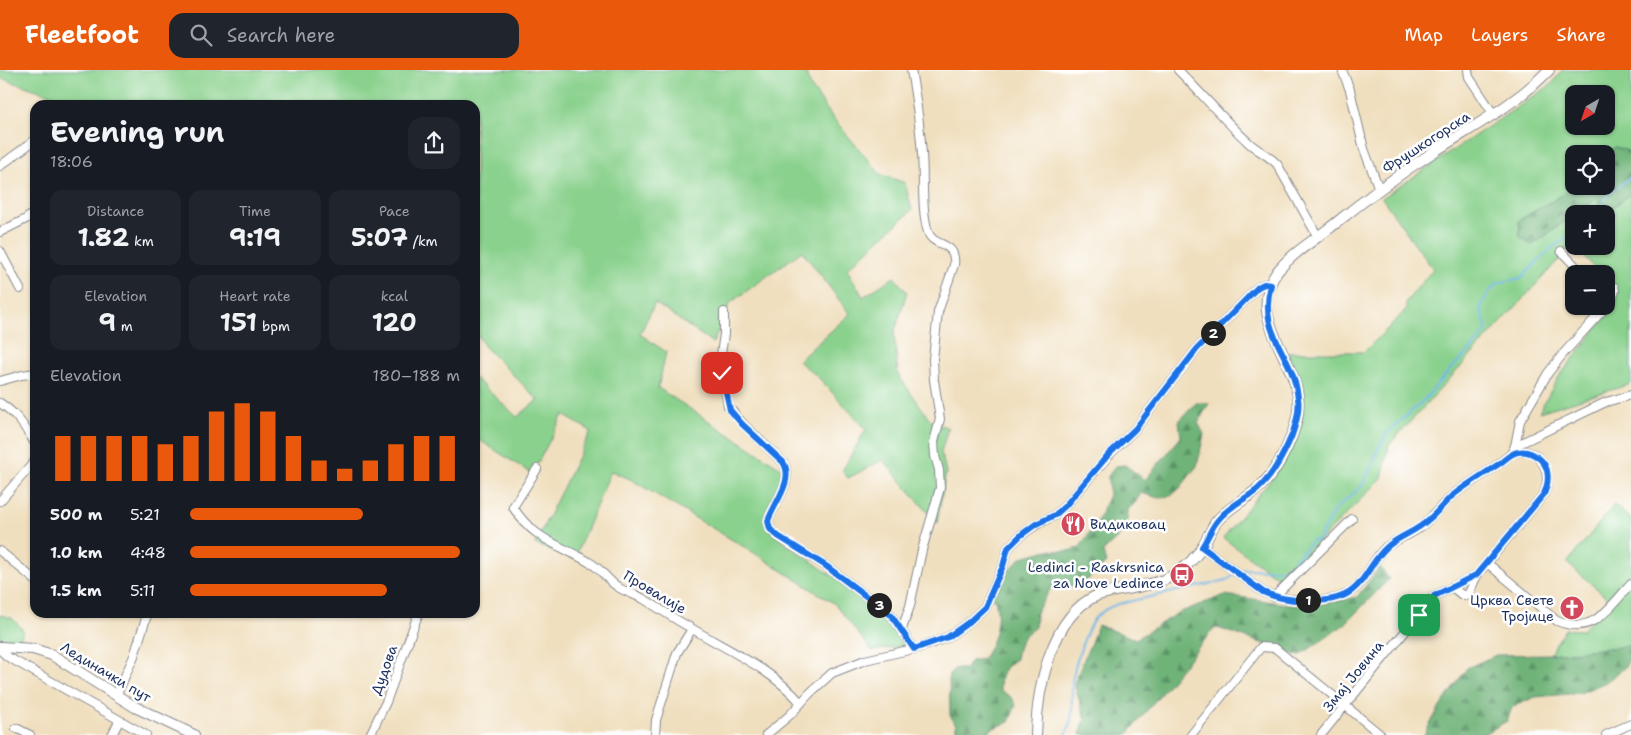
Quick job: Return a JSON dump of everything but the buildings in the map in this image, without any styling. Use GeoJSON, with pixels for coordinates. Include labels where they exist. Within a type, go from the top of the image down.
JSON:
{"type":"FeatureCollection","features":[{"type":"Feature","properties":{"kind":"street"},"geometry":{"type":"LineString","coordinates":[[902,629],[910,606],[922,550],[928,535],[940,488],[939,470],[934,456],[934,442],[940,419],[933,359],[938,312],[955,259],[953,252],[932,238],[928,232],[922,152],[911,70]]}},
{"type":"Feature","properties":{"kind":"street"},"geometry":{"type":"LineString","coordinates":[[1178,70],[1244,138],[1277,164],[1318,237]]}},
{"type":"Feature","properties":{"kind":"street"},"geometry":{"type":"LineString","coordinates":[[1342,70],[1350,90],[1364,149],[1379,190]]}},
{"type":"Feature","properties":{"kind":"street"},"geometry":{"type":"LineString","coordinates":[[1468,70],[1470,77],[1494,115]]}},
{"type":"Feature","properties":{"kind":"street","name":"Фрушкогорска"},"geometry":{"type":"LineString","coordinates":[[1036,735],[1038,699],[1047,664],[1064,625],[1072,614],[1087,599],[1098,594],[1168,578],[1190,563],[1202,547],[1216,522],[1223,514],[1266,482],[1283,453],[1294,428],[1299,398],[1292,373],[1269,323],[1267,304],[1271,285],[1277,273],[1288,261],[1379,190],[1435,151],[1494,115],[1527,92],[1549,70]]}},
{"type":"Feature","properties":{"kind":"street"},"geometry":{"type":"LineString","coordinates":[[0,166],[30,144]]}},
{"type":"Feature","properties":{"kind":"street"},"geometry":{"type":"LineString","coordinates":[[0,232],[30,216]]}},
{"type":"Feature","properties":{"kind":"street"},"geometry":{"type":"LineString","coordinates":[[1561,250],[1575,265]]}},
{"type":"Feature","properties":{"kind":"street"},"geometry":{"type":"LineString","coordinates":[[0,251],[20,289]]}},
{"type":"Feature","properties":{"kind":"street"},"geometry":{"type":"LineString","coordinates":[[766,735],[790,715],[832,673],[865,660],[914,649],[948,637],[969,622],[985,607],[1003,566],[1008,548],[1021,535],[1036,524],[1055,515],[1065,506],[1108,455],[1135,429],[1197,349],[1258,287],[1264,284],[1271,285]]}},
{"type":"Feature","properties":{"kind":"street"},"geometry":{"type":"LineString","coordinates":[[724,312],[724,334],[720,361],[728,406],[742,424],[783,462],[788,470],[786,481],[768,521],[768,526],[788,544],[826,566],[891,615],[914,649]]}},
{"type":"Feature","properties":{"kind":"street"},"geometry":{"type":"LineString","coordinates":[[1202,547],[1231,566],[1263,592],[1274,597],[1317,600],[1343,597],[1361,583],[1386,547],[1416,530],[1451,497],[1511,454],[1515,446],[1520,421],[1548,374],[1596,315]]}},
{"type":"Feature","properties":{"kind":"street"},"geometry":{"type":"LineString","coordinates":[[0,381],[30,374]]}},
{"type":"Feature","properties":{"kind":"street"},"geometry":{"type":"LineString","coordinates":[[1515,446],[1606,402],[1631,396]]}},
{"type":"Feature","properties":{"kind":"street"},"geometry":{"type":"LineString","coordinates":[[0,403],[20,419],[30,435]]}},
{"type":"Feature","properties":{"kind":"street","name":"Змај Јовина"},"geometry":{"type":"LineString","coordinates":[[1321,735],[1434,596],[1476,575],[1537,502],[1547,485],[1546,467],[1533,454],[1524,451],[1511,454]]}},
{"type":"Feature","properties":{"kind":"street"},"geometry":{"type":"LineString","coordinates":[[0,501],[30,467]]}},
{"type":"Feature","properties":{"kind":"street","name":"Провалије"},"geometry":{"type":"LineString","coordinates":[[537,470],[513,507],[539,536],[593,564],[617,586],[642,598],[740,656],[792,693],[800,704]]}},
{"type":"Feature","properties":{"kind":"street"},"geometry":{"type":"LineString","coordinates":[[1274,597],[1352,519]]}},
{"type":"Feature","properties":{"kind":"street"},"geometry":{"type":"LineString","coordinates":[[0,552],[30,576]]}},
{"type":"Feature","properties":{"kind":"street"},"geometry":{"type":"LineString","coordinates":[[1486,563],[1557,621],[1568,626],[1580,626],[1592,622],[1602,615],[1631,584]]}},
{"type":"Feature","properties":{"kind":"street"},"geometry":{"type":"LineString","coordinates":[[1452,587],[1462,595],[1467,595],[1476,575]]}},
{"type":"Feature","properties":{"kind":"street"},"geometry":{"type":"LineString","coordinates":[[116,696],[134,656],[146,618]]}},
{"type":"Feature","properties":{"kind":"street","name":"Дудова"},"geometry":{"type":"LineString","coordinates":[[370,735],[386,702],[417,618]]}},
{"type":"Feature","properties":{"kind":"street"},"geometry":{"type":"LineString","coordinates":[[655,735],[656,720],[677,653],[692,629]]}},
{"type":"Feature","properties":{"kind":"street"},"geometry":{"type":"LineString","coordinates":[[1190,735],[1261,647],[1275,648],[1381,735]]}},
{"type":"Feature","properties":{"kind":"street"},"geometry":{"type":"LineString","coordinates":[[0,649],[8,657],[146,735]]}},
{"type":"Feature","properties":{"kind":"street","name":"Лединачки пут"},"geometry":{"type":"LineString","coordinates":[[0,649],[33,649],[52,655],[72,666],[116,696],[158,719],[194,735]]}},
{"type":"Feature","properties":{"kind":"street"},"geometry":{"type":"LineString","coordinates":[[112,735],[119,721]]}},
{"type":"Feature","properties":{"kind":"street"},"geometry":{"type":"LineString","coordinates":[[1606,735],[1631,724]]}},
{"type":"Feature","properties":{"kind":"street"},"geometry":{"type":"LineString","coordinates":[[16,728],[30,735]]}},
{"type":"Feature","properties":{"kind":"green space"},"geometry":{"type":"Polygon","coordinates":[[[0,70],[810,70],[806,74],[811,87],[833,118],[880,174],[905,183],[912,210],[847,269],[863,297],[894,277],[907,292],[894,334],[898,375],[931,421],[948,428],[941,452],[946,472],[937,523],[883,460],[848,478],[842,471],[866,429],[816,375],[798,361],[850,314],[802,251],[730,303],[713,343],[655,303],[640,334],[666,352],[658,388],[784,470],[769,523],[785,543],[887,614],[904,646],[872,651],[835,604],[756,554],[630,479],[611,471],[574,559],[535,544],[591,431],[563,415],[532,474],[480,440],[480,383],[517,417],[538,400],[485,347],[480,339],[480,100],[68,100],[0,78],[0,70]]]}},
{"type":"Feature","properties":{"kind":"green space"},"geometry":{"type":"Polygon","coordinates":[[[1562,70],[1631,70],[1631,152],[1615,147],[1615,145],[1565,145],[1565,194],[1532,245],[1565,221],[1565,253],[1389,445],[1382,478],[1281,580],[1223,538],[1277,472],[1302,423],[1302,391],[1288,352],[1364,352],[1406,310],[1406,302],[1433,269],[1382,198],[1552,84],[1562,70]]]}},
{"type":"Feature","properties":{"kind":"green space"},"geometry":{"type":"Polygon","coordinates":[[[1615,147],[1631,152],[1631,193],[1615,206],[1600,205],[1596,199],[1588,205],[1565,205],[1565,221],[1532,245],[1520,237],[1519,220],[1564,194],[1615,195],[1615,147]]]}},
{"type":"Feature","properties":{"kind":"green space"},"geometry":{"type":"Polygon","coordinates":[[[1631,193],[1631,384],[1539,412],[1558,378],[1608,315],[1615,315],[1615,306],[1617,303],[1615,294],[1615,265],[1592,265],[1583,255],[1615,255],[1615,206],[1631,193]]]}},
{"type":"Feature","properties":{"kind":"green space"},"geometry":{"type":"Polygon","coordinates":[[[1596,199],[1600,205],[1588,205],[1596,199]]]}},
{"type":"Feature","properties":{"kind":"green space"},"geometry":{"type":"Polygon","coordinates":[[[1196,403],[1209,403],[1198,423],[1204,434],[1197,466],[1180,488],[1171,496],[1159,498],[1141,493],[1135,503],[1128,509],[1128,518],[1122,534],[1103,552],[1106,563],[1085,582],[1074,586],[1058,585],[1051,588],[1036,613],[1035,627],[1021,640],[1016,659],[1005,668],[1002,675],[1000,690],[1012,698],[1016,705],[1009,722],[991,729],[988,735],[956,735],[956,725],[950,715],[949,674],[954,669],[966,669],[971,661],[982,659],[990,646],[994,637],[997,619],[996,602],[992,596],[1006,568],[1010,569],[1022,557],[1048,550],[1070,551],[1080,547],[1099,518],[1109,495],[1108,477],[1115,466],[1125,465],[1145,480],[1181,437],[1179,421],[1196,403]]]}},
{"type":"Feature","properties":{"kind":"green space"},"geometry":{"type":"Polygon","coordinates":[[[1614,505],[1631,519],[1631,644],[1621,647],[1550,654],[1565,629],[1582,630],[1610,600],[1567,563],[1614,505]]]}},
{"type":"Feature","properties":{"kind":"green space"},"geometry":{"type":"Polygon","coordinates":[[[1380,567],[1389,579],[1345,624],[1299,656],[1215,627],[1127,735],[1080,735],[1085,718],[1074,684],[1098,625],[1136,639],[1178,613],[1225,595],[1307,607],[1357,597],[1380,567]]]}},
{"type":"Feature","properties":{"kind":"green space"},"geometry":{"type":"Polygon","coordinates":[[[0,615],[12,618],[23,630],[19,644],[0,645],[0,615]]]}},
{"type":"Feature","properties":{"kind":"green space"},"geometry":{"type":"Polygon","coordinates":[[[1631,644],[1631,656],[1625,667],[1606,682],[1580,693],[1535,697],[1512,707],[1507,721],[1482,735],[1424,735],[1438,710],[1467,668],[1496,655],[1550,654],[1621,647],[1631,644]]]}},
{"type":"Feature","properties":{"kind":"waterway"},"geometry":{"type":"LineString","coordinates":[[1601,205],[1610,193],[1631,177]]}},
{"type":"Feature","properties":{"kind":"waterway"},"geometry":{"type":"LineString","coordinates":[[1240,572],[1244,569],[1285,570],[1312,541],[1318,540],[1335,509],[1361,487],[1387,433],[1425,399],[1487,330],[1480,308],[1488,293],[1498,283],[1521,278],[1553,247],[1565,239]]}},
{"type":"Feature","properties":{"kind":"waterway"},"geometry":{"type":"LineString","coordinates":[[1066,735],[1072,715],[1072,682],[1075,667],[1084,639],[1095,618],[1100,613],[1118,604],[1227,580],[1236,574]]}},
{"type":"Feature","properties":{"kind":"place","name":"Видиковац"},"geometry":{"type":"Point","coordinates":[1073,524]}},
{"type":"Feature","properties":{"kind":"place","name":"Ledinci - Raskrsnica za Nove Ledince"},"geometry":{"type":"Point","coordinates":[1182,575]}},
{"type":"Feature","properties":{"kind":"place","name":"Црква Свете Тројице"},"geometry":{"type":"Point","coordinates":[1572,608]}},
{"type":"Feature","properties":{"kind":"route"},"geometry":{"type":"LineString","coordinates":[[722,373],[730,410],[742,424],[783,462],[788,470],[786,481],[770,514],[768,526],[770,529],[788,544],[826,566],[880,606],[891,615],[914,649],[922,648],[948,637],[969,622],[985,607],[1003,566],[1008,548],[1013,542],[1036,524],[1055,515],[1065,506],[1108,455],[1135,429],[1197,349],[1258,287],[1264,284],[1271,285],[1267,304],[1269,323],[1292,373],[1299,398],[1294,428],[1287,446],[1266,482],[1223,514],[1212,528],[1202,547],[1231,566],[1263,592],[1274,597],[1290,599],[1317,600],[1343,597],[1361,583],[1386,547],[1416,530],[1451,497],[1511,454],[1524,451],[1533,454],[1546,467],[1548,476],[1544,494],[1476,575],[1434,596],[1419,615]]}}]}
